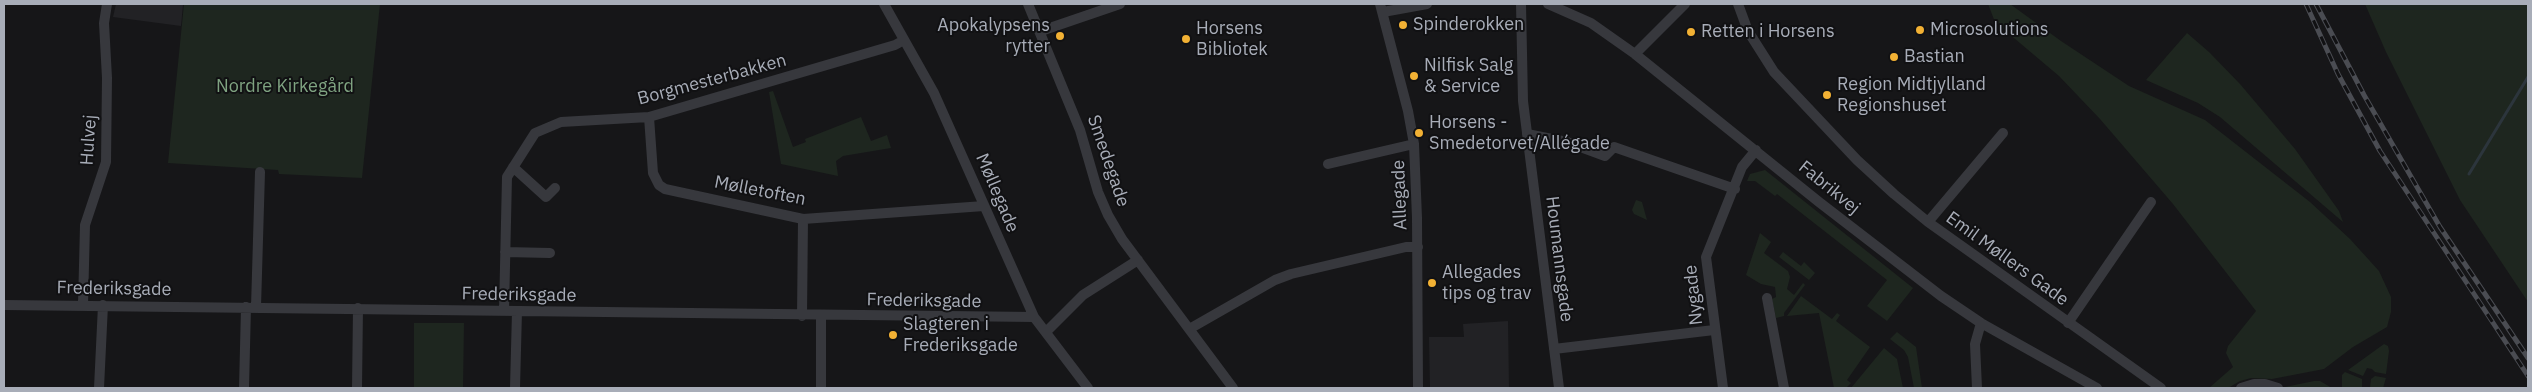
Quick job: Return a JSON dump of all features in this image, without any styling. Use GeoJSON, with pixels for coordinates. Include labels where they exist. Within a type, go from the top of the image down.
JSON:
{"type":"FeatureCollection","features":[{"type":"Feature","properties":{"kind":"street","name":"Hulvej"},"geometry":{"type":"LineString","coordinates":[[83,305],[84,225],[106,162],[107,87],[104,23],[107,4]]}},
{"type":"Feature","properties":{"kind":"street","name":"Møllegade"},"geometry":{"type":"LineString","coordinates":[[884,4],[934,93],[1034,317],[1088,388]]}},
{"type":"Feature","properties":{"kind":"street","name":"Smedegade"},"geometry":{"type":"LineString","coordinates":[[1028,4],[1041,31],[1080,130],[1102,203],[1122,239],[1191,328],[1233,388]]}},
{"type":"Feature","properties":{"kind":"street"},"geometry":{"type":"LineString","coordinates":[[1041,31],[1120,4]]}},
{"type":"Feature","properties":{"kind":"street"},"geometry":{"type":"LineString","coordinates":[[1382,8],[1427,4]]}},
{"type":"Feature","properties":{"kind":"street","name":"Houmannsgade"},"geometry":{"type":"LineString","coordinates":[[1521,4],[1521,69],[1527,134],[1559,388]]}},
{"type":"Feature","properties":{"kind":"street","name":"Fabrikvej"},"geometry":{"type":"LineString","coordinates":[[1548,4],[1591,23],[1635,54],[1935,292],[1981,323],[2090,387]]}},
{"type":"Feature","properties":{"kind":"street"},"geometry":{"type":"LineString","coordinates":[[1635,54],[1685,4]]}},
{"type":"Feature","properties":{"kind":"street","name":"Emil Møllers Gade"},"geometry":{"type":"LineString","coordinates":[[1738,4],[1748,31],[1760,52],[1791,92],[1857,160],[1928,222],[2161,388]]}},
{"type":"Feature","properties":{"kind":"street","name":"Allegade"},"geometry":{"type":"LineString","coordinates":[[1382,8],[1408,111],[1414,144],[1418,247],[1418,388]]}},
{"type":"Feature","properties":{"kind":"street","name":"Borgmesterbakken"},"geometry":{"type":"LineString","coordinates":[[504,311],[505,192],[507,177],[535,133],[561,122],[649,117],[886,48],[904,40]]}},
{"type":"Feature","properties":{"kind":"street","name":"Mølletoften"},"geometry":{"type":"LineString","coordinates":[[649,117],[653,173],[659,185],[665,189],[803,219],[984,206]]}},
{"type":"Feature","properties":{"kind":"street","name":"Emil Møllers Gade"},"geometry":{"type":"LineString","coordinates":[[1928,222],[2003,133]]}},
{"type":"Feature","properties":{"kind":"street"},"geometry":{"type":"LineString","coordinates":[[1527,134],[1567,142],[1605,156],[1614,147],[1734,189]]}},
{"type":"Feature","properties":{"kind":"street"},"geometry":{"type":"LineString","coordinates":[[1328,164],[1414,144]]}},
{"type":"Feature","properties":{"kind":"street","name":"Nygade"},"geometry":{"type":"LineString","coordinates":[[1722,388],[1706,257],[1742,167],[1756,150]]}},
{"type":"Feature","properties":{"kind":"street"},"geometry":{"type":"LineString","coordinates":[[513,167],[546,197],[555,188]]}},
{"type":"Feature","properties":{"kind":"street"},"geometry":{"type":"LineString","coordinates":[[244,388],[260,172]]}},
{"type":"Feature","properties":{"kind":"street","name":"Emil Møllers Gade"},"geometry":{"type":"LineString","coordinates":[[2068,323],[2151,202]]}},
{"type":"Feature","properties":{"kind":"street"},"geometry":{"type":"LineString","coordinates":[[802,316],[803,219]]}},
{"type":"Feature","properties":{"kind":"street"},"geometry":{"type":"LineString","coordinates":[[1191,328],[1283,277],[1406,247],[1418,247]]}},
{"type":"Feature","properties":{"kind":"street"},"geometry":{"type":"LineString","coordinates":[[504,252],[550,252]]}},
{"type":"Feature","properties":{"kind":"street"},"geometry":{"type":"LineString","coordinates":[[1046,332],[1083,295],[1138,260]]}},
{"type":"Feature","properties":{"kind":"street"},"geometry":{"type":"LineString","coordinates":[[1766,298],[1784,388]]}},
{"type":"Feature","properties":{"kind":"street","name":"Frederiksgade"},"geometry":{"type":"LineString","coordinates":[[4,305],[358,308],[802,316],[1034,317]]}},
{"type":"Feature","properties":{"kind":"street"},"geometry":{"type":"LineString","coordinates":[[99,388],[103,305]]}},
{"type":"Feature","properties":{"kind":"street"},"geometry":{"type":"LineString","coordinates":[[357,388],[358,308]]}},
{"type":"Feature","properties":{"kind":"street"},"geometry":{"type":"LineString","coordinates":[[515,388],[517,311]]}},
{"type":"Feature","properties":{"kind":"street"},"geometry":{"type":"LineString","coordinates":[[821,316],[821,388]]}},
{"type":"Feature","properties":{"kind":"street"},"geometry":{"type":"LineString","coordinates":[[1977,388],[1975,344],[1981,323]]}},
{"type":"Feature","properties":{"kind":"street"},"geometry":{"type":"LineString","coordinates":[[1554,349],[1714,330]]}},
{"type":"Feature","properties":{"kind":"street"},"geometry":{"type":"LineString","coordinates":[[2241,388],[2260,384],[2278,388]]}},
{"type":"Feature","properties":{"kind":"shaded area"},"geometry":{"type":"Polygon","coordinates":[[[116,4],[183,4],[181,26],[113,17],[116,4]]]}},
{"type":"Feature","properties":{"kind":"shaded area"},"geometry":{"type":"Polygon","coordinates":[[[1508,321],[1509,388],[1430,388],[1429,337],[1464,337],[1463,324],[1508,321]]]}},
{"type":"Feature","properties":{"kind":"green space","name":"Nordre Kirkegård"},"geometry":{"type":"Polygon","coordinates":[[[184,4],[380,4],[362,178],[279,174],[278,170],[168,163],[184,4]]]}},
{"type":"Feature","properties":{"kind":"green space"},"geometry":{"type":"Polygon","coordinates":[[[1988,4],[2010,4],[2061,41],[2129,86],[2205,120],[2310,202],[2350,239],[2379,271],[2391,297],[2391,312],[2387,327],[2353,347],[2324,369],[2272,379],[2251,378],[2240,381],[2228,388],[2209,388],[2233,367],[2226,353],[2228,346],[2256,311],[2173,204],[2100,119],[2059,76],[1995,22],[1988,4]]]}},
{"type":"Feature","properties":{"kind":"green space"},"geometry":{"type":"Polygon","coordinates":[[[2365,4],[2528,4],[2528,302],[2460,200],[2386,52],[2365,4]]]}},
{"type":"Feature","properties":{"kind":"green space"},"geometry":{"type":"Polygon","coordinates":[[[2187,33],[2209,52],[2240,84],[2295,149],[2339,211],[2343,222],[2220,117],[2198,103],[2146,80],[2187,33]]]}},
{"type":"Feature","properties":{"kind":"green space"},"geometry":{"type":"Polygon","coordinates":[[[773,91],[793,147],[806,142],[805,139],[861,117],[871,141],[887,135],[891,148],[843,156],[836,161],[838,176],[781,164],[769,92],[773,91]]]}},
{"type":"Feature","properties":{"kind":"green space"},"geometry":{"type":"Polygon","coordinates":[[[1765,170],[1913,288],[1887,321],[1867,306],[1887,280],[1777,194],[1775,196],[1755,181],[1747,181],[1750,174],[1765,170]]]}},
{"type":"Feature","properties":{"kind":"green space"},"geometry":{"type":"Polygon","coordinates":[[[1636,200],[1642,202],[1647,220],[1634,214],[1632,210],[1636,200]]]}},
{"type":"Feature","properties":{"kind":"green space"},"geometry":{"type":"Polygon","coordinates":[[[1760,233],[1771,242],[1764,253],[1788,271],[1790,277],[1787,289],[1794,295],[1803,283],[1805,285],[1784,313],[1784,316],[1776,318],[1772,299],[1776,297],[1775,287],[1761,284],[1746,275],[1760,233]]]}},
{"type":"Feature","properties":{"kind":"green space"},"geometry":{"type":"Polygon","coordinates":[[[1783,252],[1801,266],[1804,262],[1815,273],[1809,280],[1779,257],[1783,252]]]}},
{"type":"Feature","properties":{"kind":"green space"},"geometry":{"type":"Polygon","coordinates":[[[1801,296],[1832,319],[1837,313],[1840,315],[1836,321],[1870,347],[1847,380],[1851,383],[1846,388],[1834,388],[1819,313],[1787,316],[1801,296]]]}},
{"type":"Feature","properties":{"kind":"green space"},"geometry":{"type":"Polygon","coordinates":[[[414,323],[464,323],[463,388],[414,388],[414,323]]]}},
{"type":"Feature","properties":{"kind":"green space"},"geometry":{"type":"Polygon","coordinates":[[[1897,332],[1916,347],[1922,388],[1914,388],[1908,357],[1904,350],[1890,339],[1897,332]]]}},
{"type":"Feature","properties":{"kind":"green space"},"geometry":{"type":"Polygon","coordinates":[[[2384,344],[2388,346],[2389,351],[2386,374],[2367,368],[2363,376],[2348,370],[2384,344]]]}},
{"type":"Feature","properties":{"kind":"green space"},"geometry":{"type":"Polygon","coordinates":[[[1884,348],[1897,359],[1903,388],[1851,388],[1884,348]]]}},
{"type":"Feature","properties":{"kind":"green space"},"geometry":{"type":"Polygon","coordinates":[[[2345,372],[2362,379],[2362,388],[2342,387],[2342,375],[2345,372]]]}},
{"type":"Feature","properties":{"kind":"green space"},"geometry":{"type":"Polygon","coordinates":[[[2375,376],[2386,378],[2383,388],[2370,388],[2371,379],[2375,376]]]}},
{"type":"Feature","properties":{"kind":"green space"},"geometry":{"type":"Polygon","coordinates":[[[2320,381],[2332,388],[2285,387],[2320,381]]]}},
{"type":"Feature","properties":{"kind":"waterway"},"geometry":{"type":"LineString","coordinates":[[2469,174],[2528,77]]}},
{"type":"Feature","properties":{"kind":"railway"},"geometry":{"type":"LineString","coordinates":[[2306,4],[2338,74],[2380,151],[2528,376]]}},
{"type":"Feature","properties":{"kind":"railway"},"geometry":{"type":"LineString","coordinates":[[2316,4],[2364,95],[2440,227],[2528,358]]}},
{"type":"Feature","properties":{"kind":"place","name":"Spinderokken"},"geometry":{"type":"Point","coordinates":[1403,25]}},
{"type":"Feature","properties":{"kind":"place","name":"Microsolutions"},"geometry":{"type":"Point","coordinates":[1920,30]}},
{"type":"Feature","properties":{"kind":"place","name":"Retten i Horsens"},"geometry":{"type":"Point","coordinates":[1691,32]}},
{"type":"Feature","properties":{"kind":"place","name":"Apokalypsens rytter"},"geometry":{"type":"Point","coordinates":[1060,36]}},
{"type":"Feature","properties":{"kind":"place","name":"Horsens Bibliotek"},"geometry":{"type":"Point","coordinates":[1186,39]}},
{"type":"Feature","properties":{"kind":"place","name":"Bastian"},"geometry":{"type":"Point","coordinates":[1894,57]}},
{"type":"Feature","properties":{"kind":"place","name":"Nilfisk Salg & Service"},"geometry":{"type":"Point","coordinates":[1414,76]}},
{"type":"Feature","properties":{"kind":"place","name":"Region Midtjylland Regionshuset"},"geometry":{"type":"Point","coordinates":[1827,95]}},
{"type":"Feature","properties":{"kind":"place","name":"Horsens - Smedetorvet/Allégade"},"geometry":{"type":"Point","coordinates":[1419,133]}},
{"type":"Feature","properties":{"kind":"place","name":"Allegades tips og trav"},"geometry":{"type":"Point","coordinates":[1432,283]}},
{"type":"Feature","properties":{"kind":"place","name":"Slagteren i Frederiksgade"},"geometry":{"type":"Point","coordinates":[893,335]}}]}
